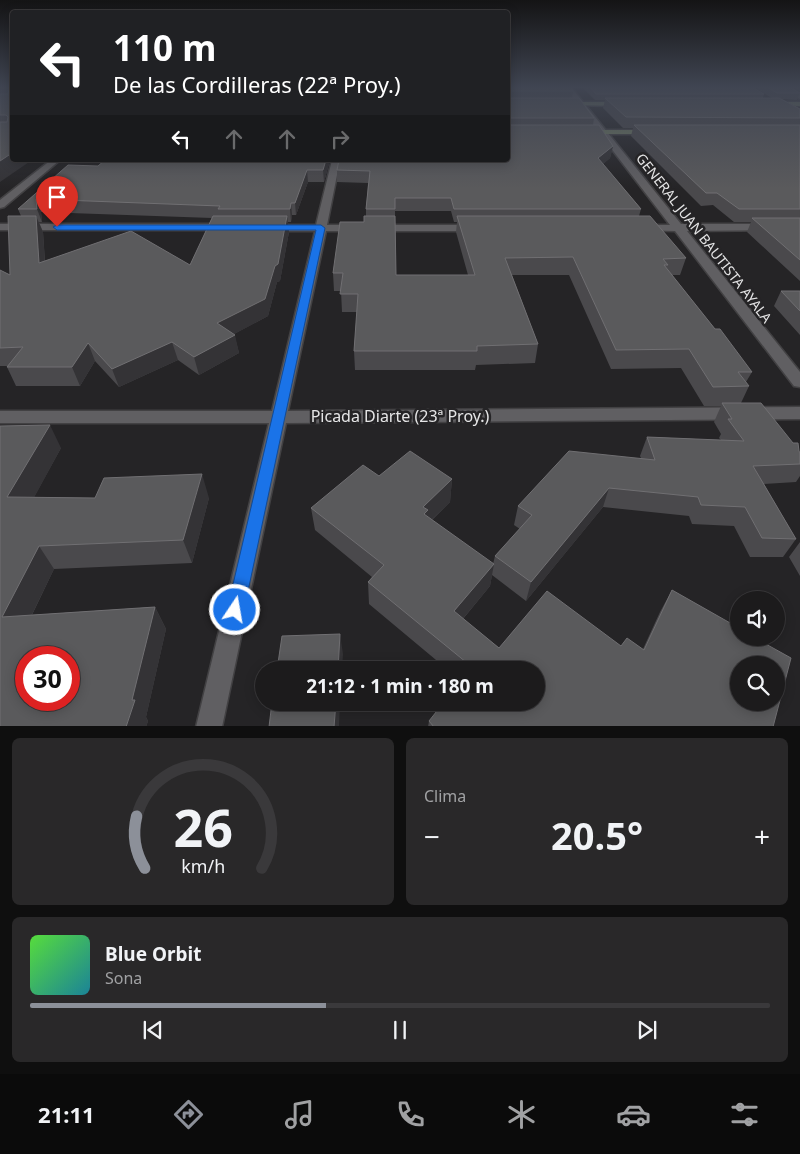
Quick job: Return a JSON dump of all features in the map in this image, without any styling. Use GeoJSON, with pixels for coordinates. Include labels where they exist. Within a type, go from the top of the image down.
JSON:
{"type":"FeatureCollection","features":[{"type":"Feature","properties":{"kind":"main road"},"geometry":{"type":"LineString","coordinates":[[573,132],[661,132]]}},
{"type":"Feature","properties":{"kind":"street","name":"GENERAL JUAN BAUTISTA AYALA"},"geometry":{"type":"LineString","coordinates":[[593,121],[800,382]]}},
{"type":"Feature","properties":{"kind":"street"},"geometry":{"type":"LineString","coordinates":[[0,205],[54,162]]}},
{"type":"Feature","properties":{"kind":"street"},"geometry":{"type":"LineString","coordinates":[[209,726],[336,162]]}},
{"type":"Feature","properties":{"kind":"street"},"geometry":{"type":"LineString","coordinates":[[0,227],[243,228]]}},
{"type":"Feature","properties":{"kind":"street"},"geometry":{"type":"LineString","coordinates":[[627,228],[800,227]]}},
{"type":"Feature","properties":{"kind":"street"},"geometry":{"type":"LineString","coordinates":[[262,228],[489,228]]}},
{"type":"Feature","properties":{"kind":"street","name":"Picada Diarte (23ª Proy.)"},"geometry":{"type":"LineString","coordinates":[[0,417],[800,413]]}},
{"type":"Feature","properties":{"kind":"building"},"geometry":{"type":"Polygon","coordinates":[[[10,121],[10,154],[0,161],[0,122],[10,121]]]}},
{"type":"Feature","properties":{"kind":"building"},"geometry":{"type":"Polygon","coordinates":[[[510,125],[599,125],[613,146],[598,158],[641,209],[454,209],[451,198],[395,198],[395,209],[366,209],[370,171],[337,170],[339,162],[510,162],[510,125]]]}},
{"type":"Feature","properties":{"kind":"building"},"geometry":{"type":"Polygon","coordinates":[[[634,125],[800,125],[800,209],[739,209],[717,193],[706,193],[634,125]]]}},
{"type":"Feature","properties":{"kind":"building"},"geometry":{"type":"Polygon","coordinates":[[[103,162],[325,162],[323,170],[307,170],[295,203],[291,203],[290,209],[218,209],[220,206],[36,199],[37,209],[18,209],[68,165],[98,166],[103,162]]]}},
{"type":"Feature","properties":{"kind":"building"},"geometry":{"type":"Polygon","coordinates":[[[8,216],[36,216],[39,263],[131,231],[190,265],[213,216],[287,216],[278,264],[275,266],[265,299],[217,323],[235,335],[194,357],[172,342],[112,369],[88,343],[72,367],[7,367],[23,347],[0,348],[0,270],[10,275],[8,216]]]}},
{"type":"Feature","properties":{"kind":"building"},"geometry":{"type":"Polygon","coordinates":[[[364,216],[395,216],[396,275],[475,275],[457,216],[650,216],[686,258],[663,259],[668,265],[664,265],[715,329],[720,329],[752,372],[738,372],[749,386],[713,387],[689,349],[616,350],[573,257],[505,258],[538,344],[477,346],[477,351],[354,351],[358,294],[340,294],[343,273],[333,273],[340,222],[364,222],[364,216]]]}},
{"type":"Feature","properties":{"kind":"building"},"geometry":{"type":"Polygon","coordinates":[[[752,218],[800,218],[800,260],[752,218]]]}},
{"type":"Feature","properties":{"kind":"building"},"geometry":{"type":"Polygon","coordinates":[[[781,291],[800,291],[800,311],[781,291]]]}},
{"type":"Feature","properties":{"kind":"building"},"geometry":{"type":"Polygon","coordinates":[[[722,403],[761,403],[793,443],[798,443],[800,464],[753,466],[796,539],[762,538],[745,507],[701,505],[698,497],[609,488],[531,582],[495,556],[532,515],[518,506],[569,451],[655,460],[647,437],[744,441],[728,419],[732,419],[722,403]]]}},
{"type":"Feature","properties":{"kind":"building"},"geometry":{"type":"Polygon","coordinates":[[[50,425],[7,497],[95,498],[104,478],[202,474],[183,540],[39,546],[2,617],[155,607],[132,700],[135,700],[126,726],[0,726],[0,426],[50,425]]]}},
{"type":"Feature","properties":{"kind":"building"},"geometry":{"type":"Polygon","coordinates":[[[410,451],[452,479],[423,507],[428,510],[424,514],[494,564],[454,611],[499,648],[547,591],[621,646],[627,638],[644,650],[672,590],[730,623],[730,646],[769,646],[791,658],[785,681],[785,656],[730,656],[730,711],[777,711],[773,726],[433,726],[429,721],[437,711],[545,711],[545,661],[465,661],[368,582],[384,565],[311,508],[363,465],[379,476],[410,451]]]}},
{"type":"Feature","properties":{"kind":"building"},"geometry":{"type":"Polygon","coordinates":[[[340,634],[338,661],[278,661],[282,636],[340,634]]]}},
{"type":"Feature","properties":{"kind":"building"},"geometry":{"type":"Polygon","coordinates":[[[271,711],[335,711],[334,726],[269,726],[271,711]]]}},
{"type":"Feature","properties":{"kind":"route"},"geometry":{"type":"LineString","coordinates":[[57,227],[321,228],[235,610]]}}]}
